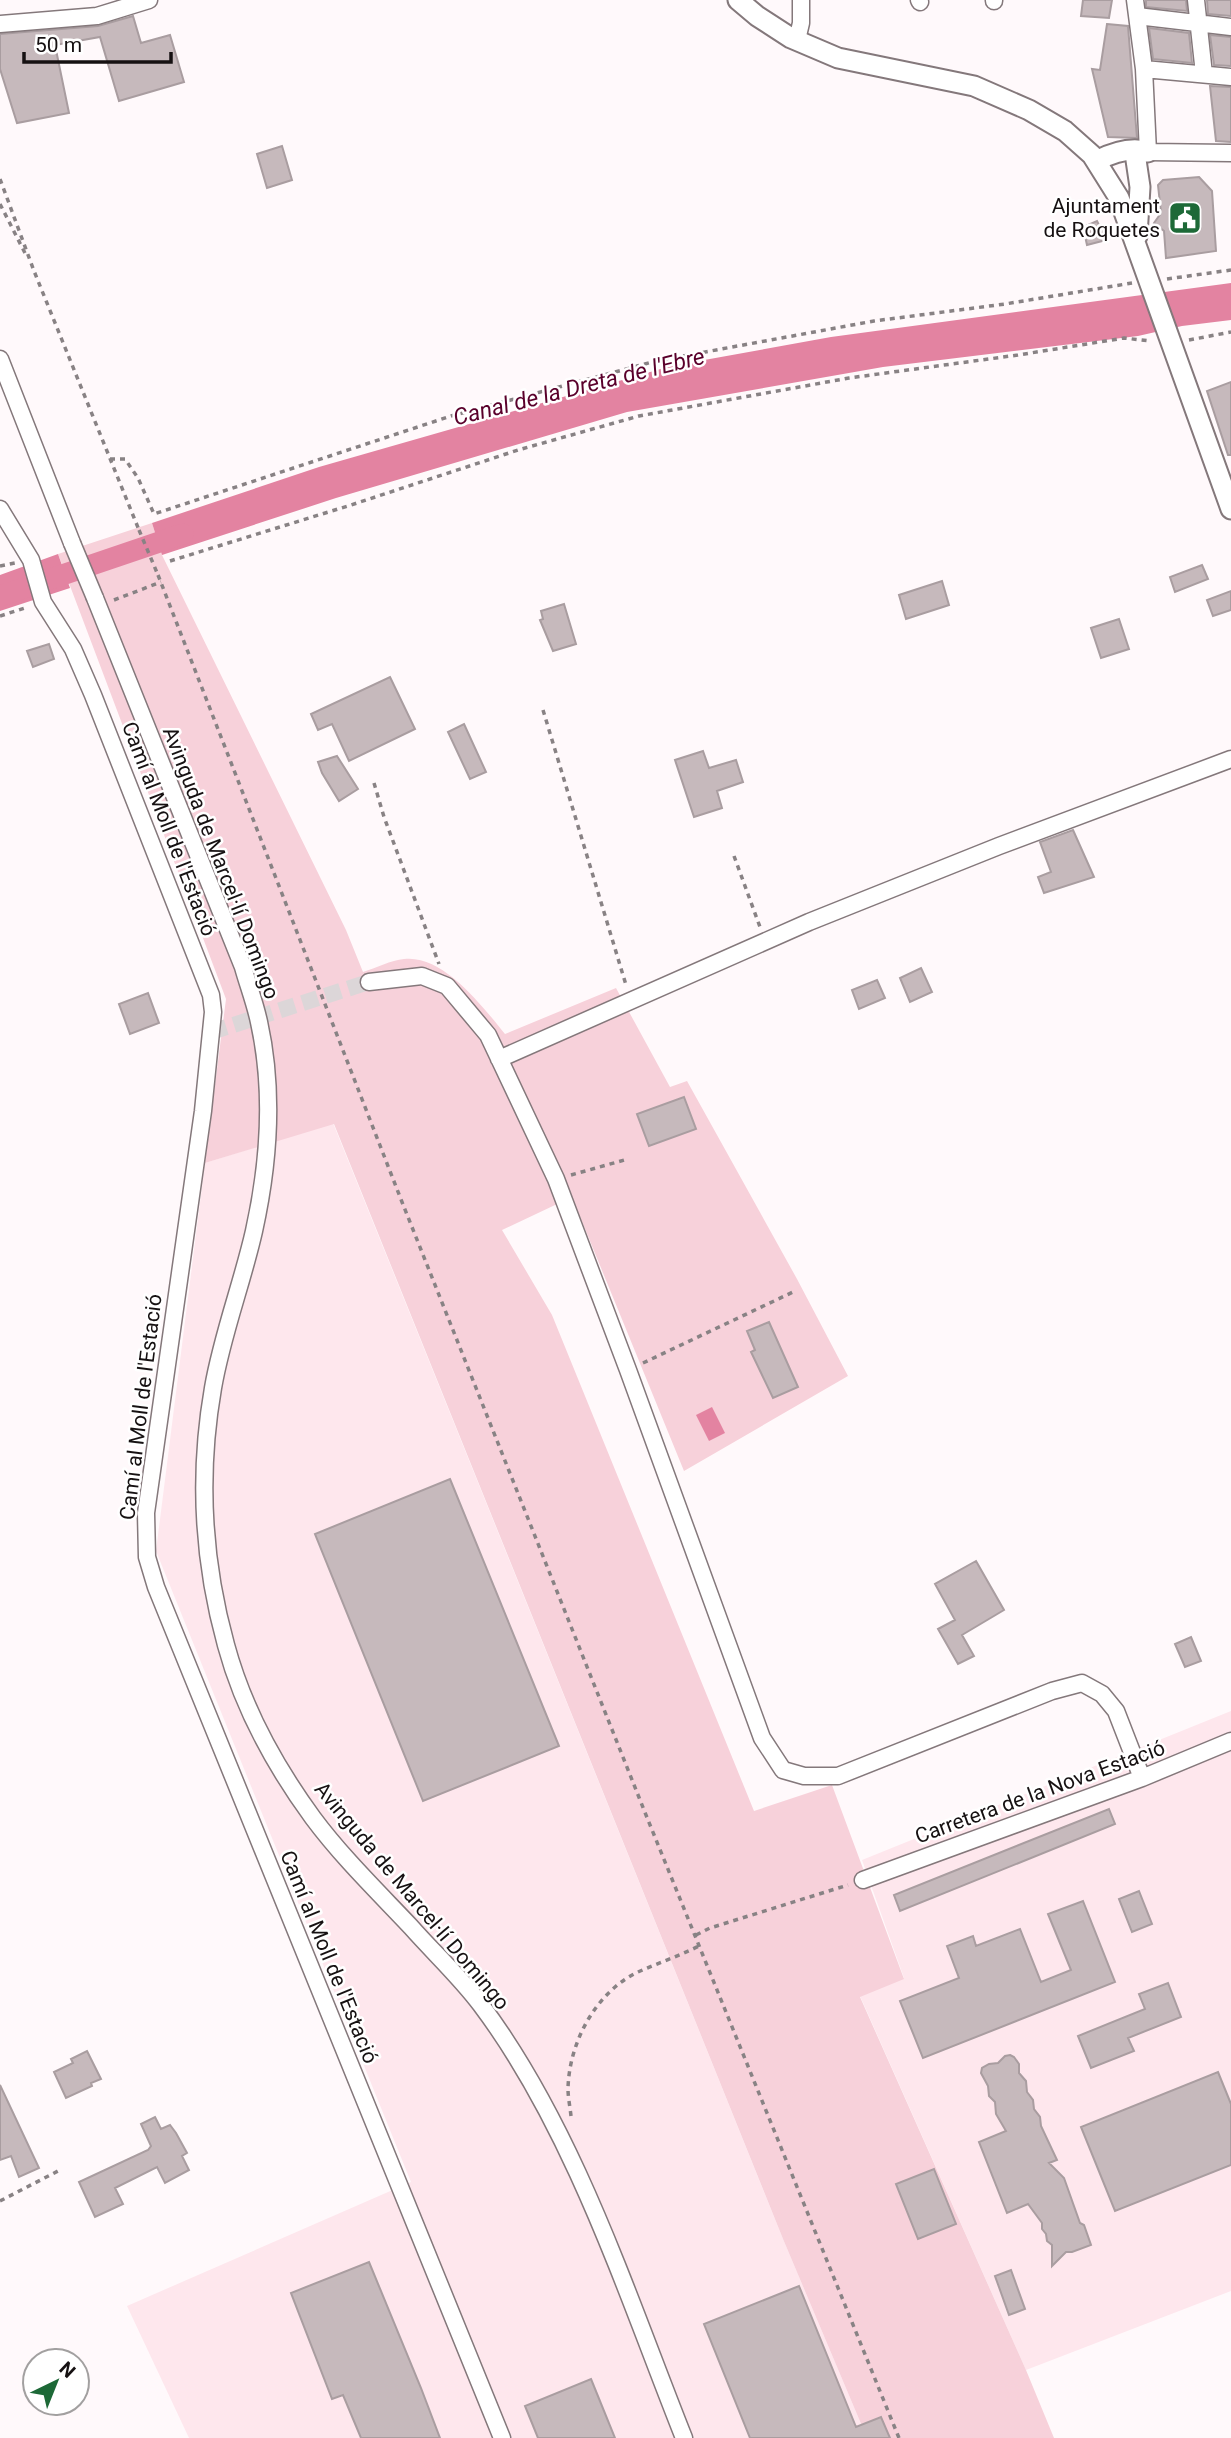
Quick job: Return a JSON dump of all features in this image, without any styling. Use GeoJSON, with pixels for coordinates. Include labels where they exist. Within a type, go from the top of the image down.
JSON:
{"type":"FeatureCollection","features":[{"type":"Feature","properties":{"kind":"street"},"geometry":{"type":"LineString","coordinates":[[0,24],[97,16],[149,0]]}},
{"type":"Feature","properties":{"kind":"street"},"geometry":{"type":"LineString","coordinates":[[738,0],[757,16],[797,40],[838,58],[974,86],[1029,110],[1065,131],[1096,161],[1119,198],[1227,486],[1231,509]]}},
{"type":"Feature","properties":{"kind":"street"},"geometry":{"type":"LineString","coordinates":[[797,40],[801,23],[800,0]]}},
{"type":"Feature","properties":{"kind":"street"},"geometry":{"type":"LineString","coordinates":[[1196,0],[1204,74]]}},
{"type":"Feature","properties":{"kind":"street"},"geometry":{"type":"LineString","coordinates":[[1136,244],[1144,69],[1136,8],[1197,23],[1231,27]]}},
{"type":"Feature","properties":{"kind":"street"},"geometry":{"type":"LineString","coordinates":[[1144,69],[1231,77]]}},
{"type":"Feature","properties":{"kind":"street"},"geometry":{"type":"LineString","coordinates":[[1096,161],[1137,148],[1142,156]]}},
{"type":"Feature","properties":{"kind":"street"},"geometry":{"type":"LineString","coordinates":[[1108,178],[1142,156],[1231,153]]}},
{"type":"Feature","properties":{"kind":"street","name":"Avinguda de Marcel·lí Domingo"},"geometry":{"type":"LineString","coordinates":[[0,359],[243,967],[259,1021],[266,1073],[268,1121],[265,1173],[253,1233],[229,1316],[212,1389],[203,1506],[211,1580],[242,1696],[278,1765],[314,1819],[481,2004],[519,2062],[559,2134],[596,2217],[684,2438]]}},
{"type":"Feature","properties":{"kind":"street","name":"Camí al Moll de l'Estació"},"geometry":{"type":"LineString","coordinates":[[0,509],[31,560],[43,602],[73,649],[99,707],[211,995],[213,1012],[203,1111],[146,1513],[147,1556],[156,1587],[502,2438]]}},
{"type":"Feature","properties":{"kind":"street"},"geometry":{"type":"LineString","coordinates":[[499,1059],[765,942],[999,846],[1231,759]]}},
{"type":"Feature","properties":{"kind":"street"},"geometry":{"type":"LineString","coordinates":[[369,982],[422,976],[447,986],[488,1035],[556,1179],[762,1738],[783,1770],[804,1776],[838,1776],[1052,1691],[1082,1683],[1102,1694],[1116,1711],[1142,1778]]}},
{"type":"Feature","properties":{"kind":"street","name":"Carretera de la Nova Estació"},"geometry":{"type":"LineString","coordinates":[[863,1880],[1142,1778],[1231,1741]]}},
{"type":"Feature","properties":{"kind":"path"},"geometry":{"type":"LineString","coordinates":[[0,178],[34,271],[161,582],[402,1202],[899,2438]]}},
{"type":"Feature","properties":{"kind":"path"},"geometry":{"type":"LineString","coordinates":[[0,204],[34,271]]}},
{"type":"Feature","properties":{"kind":"path"},"geometry":{"type":"LineString","coordinates":[[110,459],[125,459],[138,478],[154,513],[451,416],[656,360],[874,321],[1152,285],[1231,270]]}},
{"type":"Feature","properties":{"kind":"path"},"geometry":{"type":"LineString","coordinates":[[170,561],[518,450],[639,416],[849,378],[1124,338],[1231,332]]}},
{"type":"Feature","properties":{"kind":"path"},"geometry":{"type":"LineString","coordinates":[[97,602],[161,582]]}},
{"type":"Feature","properties":{"kind":"path"},"geometry":{"type":"LineString","coordinates":[[0,616],[43,602]]}},
{"type":"Feature","properties":{"kind":"path"},"geometry":{"type":"LineString","coordinates":[[543,710],[631,1001]]}},
{"type":"Feature","properties":{"kind":"path"},"geometry":{"type":"LineString","coordinates":[[374,783],[447,986]]}},
{"type":"Feature","properties":{"kind":"path"},"geometry":{"type":"LineString","coordinates":[[734,856],[765,942]]}},
{"type":"Feature","properties":{"kind":"path"},"geometry":{"type":"LineString","coordinates":[[556,1179],[628,1159]]}},
{"type":"Feature","properties":{"kind":"path"},"geometry":{"type":"LineString","coordinates":[[628,1370],[793,1292]]}},
{"type":"Feature","properties":{"kind":"path"},"geometry":{"type":"LineString","coordinates":[[695,1936],[710,1928],[863,1880]]}},
{"type":"Feature","properties":{"kind":"path"},"geometry":{"type":"LineString","coordinates":[[559,2134],[572,2128],[568,2088],[573,2061],[584,2026],[604,1997],[639,1972],[699,1946]]}},
{"type":"Feature","properties":{"kind":"path"},"geometry":{"type":"LineString","coordinates":[[0,2201],[58,2171]]}},
{"type":"Feature","properties":{"kind":"shaded area"},"geometry":{"type":"Polygon","coordinates":[[[1231,283],[1231,320],[1182,326],[1138,336],[883,367],[627,412],[336,498],[162,555],[152,523],[319,467],[671,366],[831,337],[1231,283]]]}},
{"type":"Feature","properties":{"kind":"shaded area"},"geometry":{"type":"Polygon","coordinates":[[[152,523],[162,555],[346,930],[363,972],[404,959],[433,965],[461,984],[505,1034],[616,988],[670,1087],[687,1081],[848,1376],[684,1471],[572,1197],[502,1230],[552,1315],[754,1811],[832,1785],[904,1979],[860,1997],[1054,2438],[867,2438],[783,2239],[334,1124],[205,1163],[226,999],[58,554],[152,523]]]}},
{"type":"Feature","properties":{"kind":"shaded area"},"geometry":{"type":"Polygon","coordinates":[[[58,554],[70,588],[0,611],[0,575],[58,554]]]}},
{"type":"Feature","properties":{"kind":"shaded area"},"geometry":{"type":"Polygon","coordinates":[[[333,1123],[783,2239],[867,2438],[189,2438],[127,2306],[411,2182],[156,1551],[205,1163],[333,1123]]]}},
{"type":"Feature","properties":{"kind":"shaded area"},"geometry":{"type":"Polygon","coordinates":[[[712,1407],[725,1433],[709,1441],[696,1415],[712,1407]]]}},
{"type":"Feature","properties":{"kind":"shaded area"},"geometry":{"type":"Polygon","coordinates":[[[1231,1711],[1231,2291],[1026,2370],[860,1996],[904,1978],[862,1860],[1231,1711]]]}},
{"type":"Feature","properties":{"kind":"building"},"geometry":{"type":"Polygon","coordinates":[[[1083,0],[1112,0],[1109,18],[1081,16],[1083,0]]]}},
{"type":"Feature","properties":{"kind":"building"},"geometry":{"type":"Polygon","coordinates":[[[1146,0],[1186,0],[1187,11],[1146,7],[1146,0]]]}},
{"type":"Feature","properties":{"kind":"building"},"geometry":{"type":"Polygon","coordinates":[[[1207,0],[1231,0],[1231,16],[1208,14],[1207,0]]]}},
{"type":"Feature","properties":{"kind":"building"},"geometry":{"type":"Polygon","coordinates":[[[133,16],[141,43],[170,35],[184,82],[119,101],[100,37],[55,45],[69,113],[17,123],[0,69],[0,34],[98,26],[133,16]]]}},
{"type":"Feature","properties":{"kind":"building"},"geometry":{"type":"Polygon","coordinates":[[[1107,24],[1128,26],[1137,138],[1108,137],[1092,69],[1100,70],[1107,24]]]}},
{"type":"Feature","properties":{"kind":"building"},"geometry":{"type":"Polygon","coordinates":[[[1149,28],[1189,33],[1192,63],[1153,59],[1149,28]]]}},
{"type":"Feature","properties":{"kind":"building"},"geometry":{"type":"Polygon","coordinates":[[[1210,35],[1231,37],[1231,66],[1214,65],[1210,35]]]}},
{"type":"Feature","properties":{"kind":"building"},"geometry":{"type":"Polygon","coordinates":[[[1210,86],[1231,87],[1231,142],[1216,141],[1210,86]]]}},
{"type":"Feature","properties":{"kind":"building"},"geometry":{"type":"Polygon","coordinates":[[[282,146],[292,180],[267,188],[257,154],[282,146]]]}},
{"type":"Feature","properties":{"kind":"building","name":"Ajuntament de Roquetes"},"geometry":{"type":"Polygon","coordinates":[[[1199,177],[1212,191],[1216,251],[1166,258],[1164,231],[1154,223],[1161,213],[1158,185],[1163,180],[1199,177]]]}},
{"type":"Feature","properties":{"kind":"building"},"geometry":{"type":"Polygon","coordinates":[[[1097,221],[1106,240],[1087,245],[1083,227],[1097,221]]]}},
{"type":"Feature","properties":{"kind":"building"},"geometry":{"type":"Polygon","coordinates":[[[1231,382],[1231,455],[1228,455],[1207,391],[1231,382]]]}},
{"type":"Feature","properties":{"kind":"building"},"geometry":{"type":"Polygon","coordinates":[[[1202,565],[1208,579],[1175,592],[1170,577],[1202,565]]]}},
{"type":"Feature","properties":{"kind":"building"},"geometry":{"type":"Polygon","coordinates":[[[942,581],[949,605],[906,619],[899,595],[942,581]]]}},
{"type":"Feature","properties":{"kind":"building"},"geometry":{"type":"Polygon","coordinates":[[[1231,591],[1231,610],[1213,616],[1207,600],[1231,591]]]}},
{"type":"Feature","properties":{"kind":"building"},"geometry":{"type":"Polygon","coordinates":[[[564,604],[576,644],[553,651],[540,620],[543,619],[541,611],[564,604]]]}},
{"type":"Feature","properties":{"kind":"building"},"geometry":{"type":"Polygon","coordinates":[[[1119,619],[1129,649],[1101,658],[1091,628],[1119,619]]]}},
{"type":"Feature","properties":{"kind":"building"},"geometry":{"type":"Polygon","coordinates":[[[49,644],[54,659],[33,667],[27,651],[49,644]]]}},
{"type":"Feature","properties":{"kind":"building"},"geometry":{"type":"Polygon","coordinates":[[[390,677],[415,729],[349,761],[332,724],[318,730],[311,714],[390,677]]]}},
{"type":"Feature","properties":{"kind":"building"},"geometry":{"type":"Polygon","coordinates":[[[464,724],[486,772],[470,779],[448,732],[464,724]]]}},
{"type":"Feature","properties":{"kind":"building"},"geometry":{"type":"Polygon","coordinates":[[[703,751],[709,768],[736,760],[743,782],[717,791],[722,808],[694,817],[675,760],[703,751]]]}},
{"type":"Feature","properties":{"kind":"building"},"geometry":{"type":"Polygon","coordinates":[[[337,756],[358,789],[339,801],[318,762],[337,756]]]}},
{"type":"Feature","properties":{"kind":"building"},"geometry":{"type":"Polygon","coordinates":[[[1073,830],[1094,877],[1044,893],[1038,877],[1051,872],[1040,842],[1073,830]]]}},
{"type":"Feature","properties":{"kind":"building"},"geometry":{"type":"Polygon","coordinates":[[[921,968],[932,992],[910,1002],[900,978],[921,968]]]}},
{"type":"Feature","properties":{"kind":"building"},"geometry":{"type":"Polygon","coordinates":[[[877,980],[885,998],[859,1009],[852,990],[877,980]]]}},
{"type":"Feature","properties":{"kind":"building"},"geometry":{"type":"Polygon","coordinates":[[[148,993],[159,1023],[130,1034],[119,1004],[148,993]]]}},
{"type":"Feature","properties":{"kind":"building"},"geometry":{"type":"Polygon","coordinates":[[[684,1097],[696,1129],[649,1146],[637,1114],[684,1097]]]}},
{"type":"Feature","properties":{"kind":"building"},"geometry":{"type":"Polygon","coordinates":[[[769,1322],[798,1387],[773,1398],[751,1352],[755,1350],[747,1331],[769,1322]]]}},
{"type":"Feature","properties":{"kind":"building"},"geometry":{"type":"Polygon","coordinates":[[[450,1479],[559,1746],[423,1801],[315,1534],[450,1479]]]}},
{"type":"Feature","properties":{"kind":"building"},"geometry":{"type":"Polygon","coordinates":[[[976,1561],[1004,1610],[962,1635],[974,1656],[958,1664],[938,1629],[955,1620],[935,1584],[976,1561]]]}},
{"type":"Feature","properties":{"kind":"building"},"geometry":{"type":"Polygon","coordinates":[[[1191,1637],[1201,1661],[1185,1667],[1175,1644],[1191,1637]]]}},
{"type":"Feature","properties":{"kind":"building"},"geometry":{"type":"Polygon","coordinates":[[[1109,1809],[1115,1824],[900,1911],[894,1895],[1109,1809]]]}},
{"type":"Feature","properties":{"kind":"building"},"geometry":{"type":"Polygon","coordinates":[[[1139,1891],[1152,1924],[1132,1932],[1119,1899],[1139,1891]]]}},
{"type":"Feature","properties":{"kind":"building"},"geometry":{"type":"Polygon","coordinates":[[[1083,1901],[1115,1982],[923,2058],[900,2001],[959,1978],[947,1946],[973,1936],[976,1946],[1020,1929],[1041,1982],[1071,1970],[1048,1914],[1083,1901]]]}},
{"type":"Feature","properties":{"kind":"building"},"geometry":{"type":"Polygon","coordinates":[[[1168,1983],[1181,2017],[1128,2038],[1134,2051],[1091,2068],[1078,2036],[1145,2009],[1139,1994],[1168,1983]]]}},
{"type":"Feature","properties":{"kind":"building"},"geometry":{"type":"Polygon","coordinates":[[[87,2051],[101,2079],[66,2098],[54,2072],[73,2063],[71,2059],[87,2051]]]}},
{"type":"Feature","properties":{"kind":"building"},"geometry":{"type":"Polygon","coordinates":[[[1010,2055],[1019,2064],[1019,2073],[1026,2081],[1027,2092],[1033,2100],[1034,2109],[1040,2117],[1041,2126],[1057,2160],[1049,2163],[1064,2178],[1091,2245],[1066,2252],[1052,2266],[1052,2245],[1047,2241],[1042,2223],[1028,2204],[1007,2213],[979,2142],[1006,2131],[996,2114],[995,2102],[989,2096],[988,2086],[981,2073],[982,2068],[998,2063],[1010,2055]]]}},
{"type":"Feature","properties":{"kind":"building"},"geometry":{"type":"Polygon","coordinates":[[[1218,2072],[1231,2104],[1231,2165],[1115,2211],[1081,2127],[1218,2072]]]}},
{"type":"Feature","properties":{"kind":"building"},"geometry":{"type":"Polygon","coordinates":[[[0,2085],[39,2168],[19,2177],[11,2156],[0,2160],[0,2085]]]}},
{"type":"Feature","properties":{"kind":"building"},"geometry":{"type":"Polygon","coordinates":[[[155,2117],[161,2129],[170,2125],[176,2133],[187,2153],[182,2156],[189,2170],[165,2183],[157,2167],[115,2188],[123,2204],[95,2217],[79,2182],[148,2150],[151,2146],[141,2124],[155,2117]]]}},
{"type":"Feature","properties":{"kind":"building"},"geometry":{"type":"Polygon","coordinates":[[[934,2169],[956,2224],[918,2239],[896,2184],[934,2169]]]}},
{"type":"Feature","properties":{"kind":"building"},"geometry":{"type":"Polygon","coordinates":[[[369,2262],[440,2438],[361,2438],[343,2395],[332,2399],[291,2293],[369,2262]]]}},
{"type":"Feature","properties":{"kind":"building"},"geometry":{"type":"Polygon","coordinates":[[[1011,2270],[1025,2309],[1009,2315],[995,2276],[1011,2270]]]}},
{"type":"Feature","properties":{"kind":"building"},"geometry":{"type":"Polygon","coordinates":[[[799,2286],[856,2427],[881,2417],[890,2438],[750,2438],[704,2324],[799,2286]]]}},
{"type":"Feature","properties":{"kind":"building"},"geometry":{"type":"Polygon","coordinates":[[[591,2379],[615,2438],[538,2438],[525,2406],[591,2379]]]}},
{"type":"Feature","properties":{"kind":"waterway","name":"Canal de la Dreta de l'Ebre"},"geometry":{"type":"LineString","coordinates":[[0,596],[183,534]]}},
{"type":"Feature","properties":{"kind":"tunnel"},"geometry":{"type":"LineString","coordinates":[[211,1032],[369,982]]}},
{"type":"Feature","properties":{"kind":"place","name":"Ajuntament de Roquetes"},"geometry":{"type":"Point","coordinates":[1185,218]}}]}
